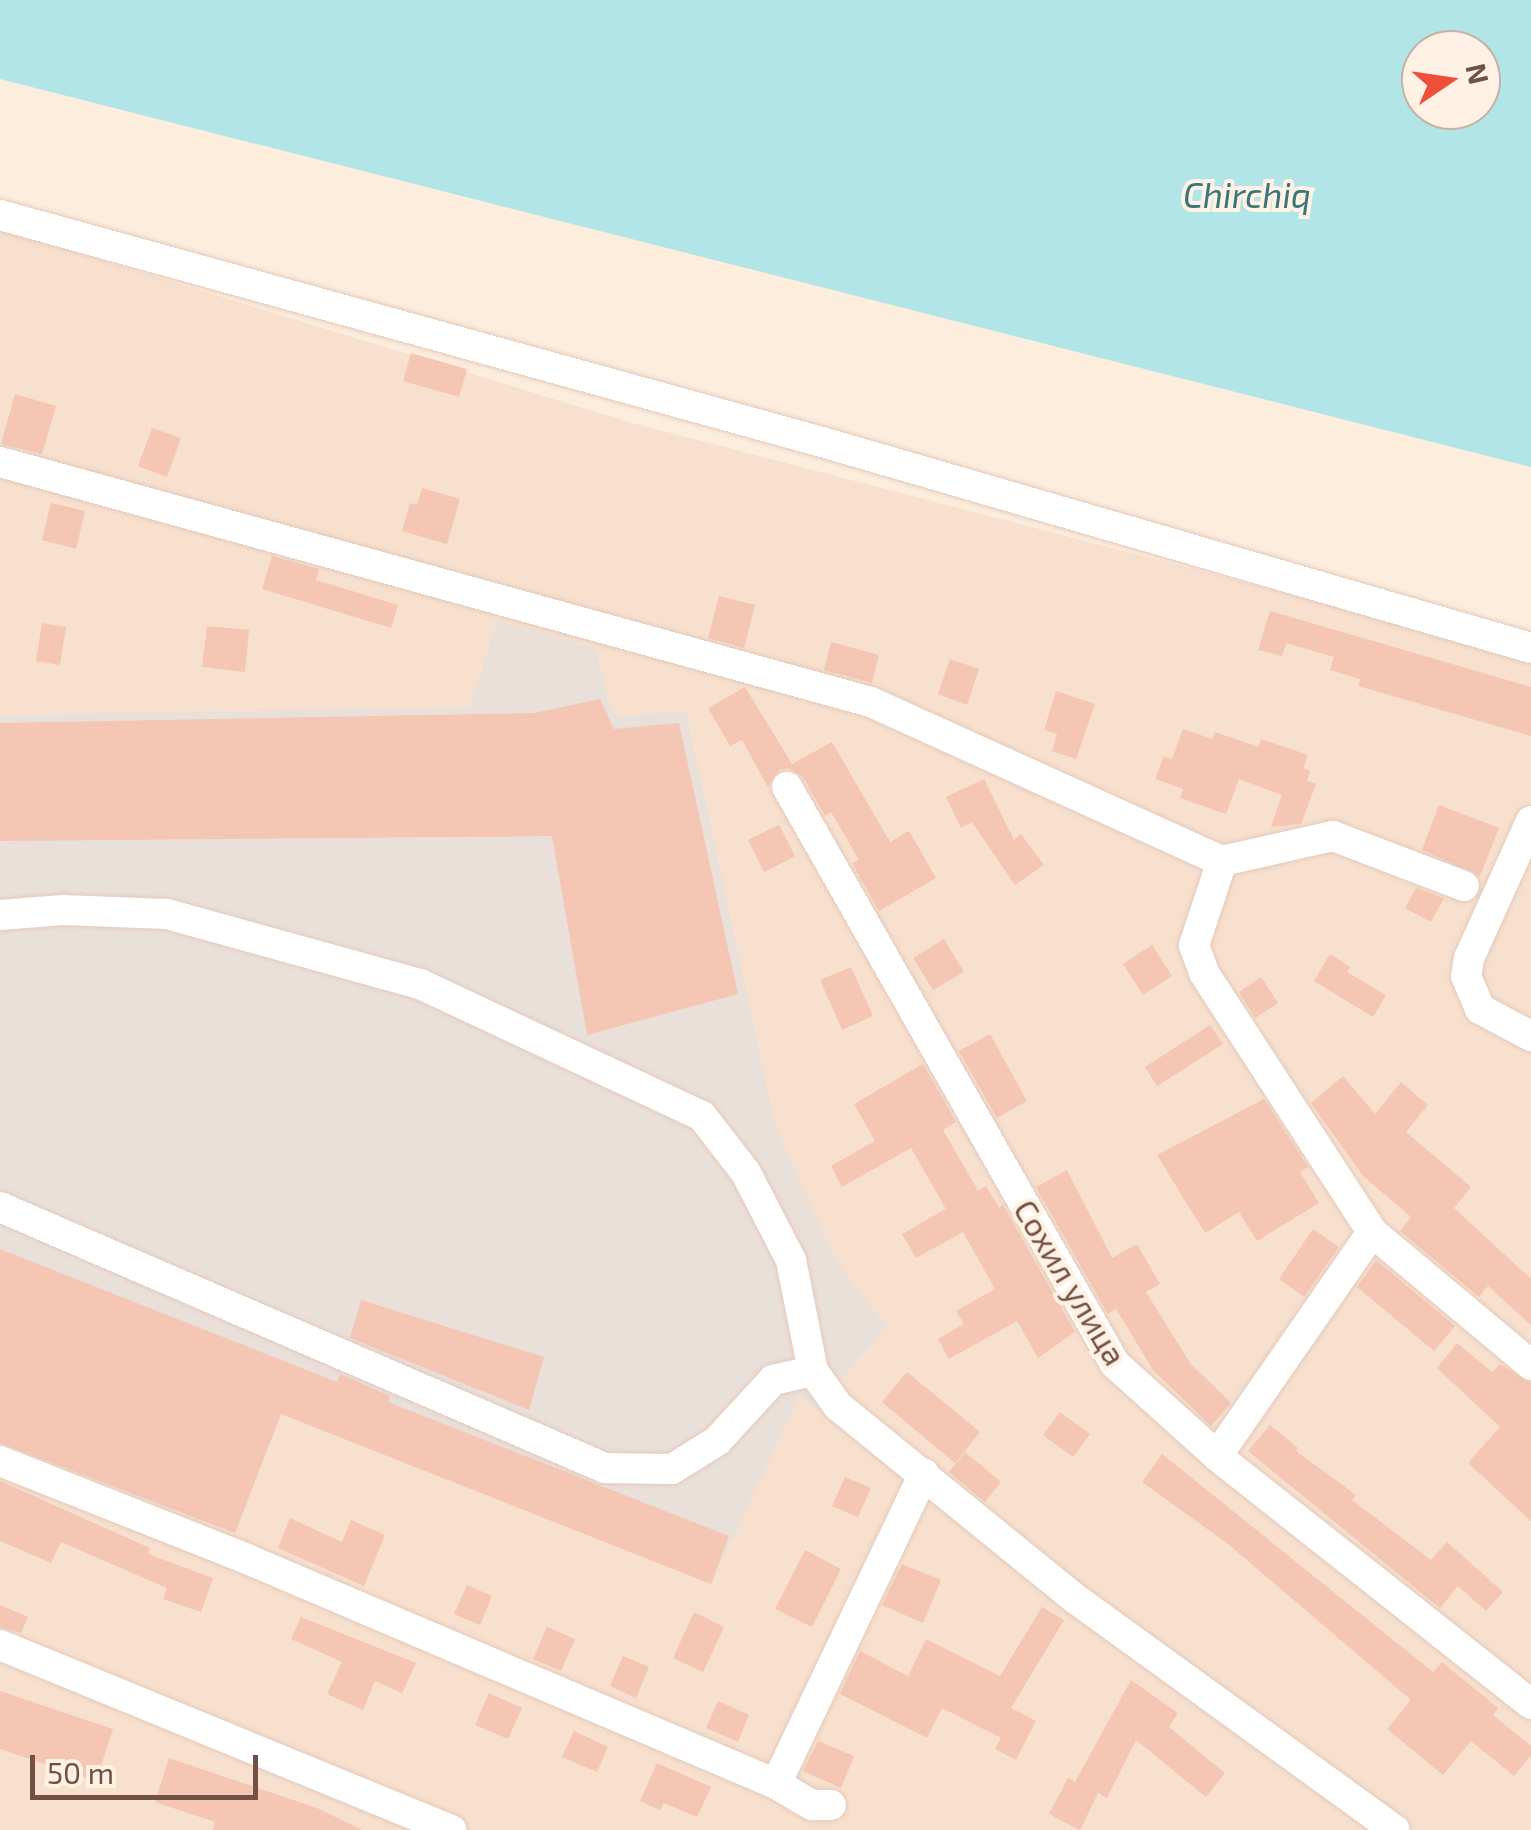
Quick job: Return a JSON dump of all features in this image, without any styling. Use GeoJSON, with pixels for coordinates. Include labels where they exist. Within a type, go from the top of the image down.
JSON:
{"type":"FeatureCollection","features":[{"type":"Feature","properties":{"kind":"street"},"geometry":{"type":"LineString","coordinates":[[0,216],[829,444],[1531,648]]}},
{"type":"Feature","properties":{"kind":"street"},"geometry":{"type":"LineString","coordinates":[[0,462],[871,702],[1222,862],[1334,836],[1464,886]]}},
{"type":"Feature","properties":{"kind":"street","name":"Сохил улица"},"geometry":{"type":"LineString","coordinates":[[786,787],[1115,1364],[1217,1456],[1531,1704]]}},
{"type":"Feature","properties":{"kind":"street"},"geometry":{"type":"LineString","coordinates":[[1531,821],[1470,958],[1466,976],[1480,1009],[1531,1036]]}},
{"type":"Feature","properties":{"kind":"street"},"geometry":{"type":"LineString","coordinates":[[1222,862],[1194,944],[1197,960],[1372,1232],[1531,1365]]}},
{"type":"Feature","properties":{"kind":"street"},"geometry":{"type":"LineString","coordinates":[[0,915],[63,910],[167,914],[420,984],[702,1116],[746,1173],[791,1260],[812,1371],[838,1406],[1077,1600],[1395,1830]]}},
{"type":"Feature","properties":{"kind":"street"},"geometry":{"type":"LineString","coordinates":[[0,1207],[605,1468],[672,1469],[717,1442],[773,1380],[812,1371]]}},
{"type":"Feature","properties":{"kind":"street"},"geometry":{"type":"LineString","coordinates":[[1217,1456],[1372,1232]]}},
{"type":"Feature","properties":{"kind":"street"},"geometry":{"type":"LineString","coordinates":[[0,1461],[247,1559],[776,1784],[812,1805],[831,1805]]}},
{"type":"Feature","properties":{"kind":"street"},"geometry":{"type":"LineString","coordinates":[[776,1784],[924,1474]]}},
{"type":"Feature","properties":{"kind":"street"},"geometry":{"type":"LineString","coordinates":[[0,1645],[452,1830]]}},
{"type":"Feature","properties":{"kind":"shaded area"},"geometry":{"type":"Polygon","coordinates":[[[0,229],[632,423],[1531,657],[1531,1830],[0,1830],[0,229]]]}},
{"type":"Feature","properties":{"kind":"shaded area"},"geometry":{"type":"Polygon","coordinates":[[[497,621],[595,648],[613,716],[686,711],[775,1125],[835,1259],[886,1326],[816,1410],[799,1397],[711,1584],[282,1414],[235,1533],[0,1444],[0,715],[470,707],[497,621]]]}},
{"type":"Feature","properties":{"kind":"water","name":"Chirchiq"},"geometry":{"type":"Polygon","coordinates":[[[0,0],[1531,0],[1531,467],[0,79],[0,0]]]}},
{"type":"Feature","properties":{"kind":"building"},"geometry":{"type":"Polygon","coordinates":[[[411,353],[467,369],[459,397],[403,381],[411,353]]]}},
{"type":"Feature","properties":{"kind":"building"},"geometry":{"type":"Polygon","coordinates":[[[15,394],[56,406],[42,454],[1,444],[15,394]]]}},
{"type":"Feature","properties":{"kind":"building"},"geometry":{"type":"Polygon","coordinates":[[[152,428],[181,438],[167,477],[138,466],[152,428]]]}},
{"type":"Feature","properties":{"kind":"building"},"geometry":{"type":"Polygon","coordinates":[[[422,488],[460,499],[447,544],[402,531],[410,503],[417,505],[422,488]]]}},
{"type":"Feature","properties":{"kind":"building"},"geometry":{"type":"Polygon","coordinates":[[[51,503],[85,511],[76,549],[42,540],[51,503]]]}},
{"type":"Feature","properties":{"kind":"building"},"geometry":{"type":"Polygon","coordinates":[[[272,556],[319,569],[316,580],[398,605],[391,628],[262,589],[272,556]]]}},
{"type":"Feature","properties":{"kind":"building"},"geometry":{"type":"Polygon","coordinates":[[[719,596],[755,605],[744,648],[708,638],[719,596]]]}},
{"type":"Feature","properties":{"kind":"building"},"geometry":{"type":"Polygon","coordinates":[[[1270,611],[1531,687],[1531,736],[1358,686],[1360,679],[1330,670],[1334,657],[1286,643],[1282,656],[1258,650],[1270,611]]]}},
{"type":"Feature","properties":{"kind":"building"},"geometry":{"type":"Polygon","coordinates":[[[42,623],[66,627],[60,665],[36,661],[42,623]]]}},
{"type":"Feature","properties":{"kind":"building"},"geometry":{"type":"Polygon","coordinates":[[[207,626],[249,630],[245,672],[202,667],[207,626]]]}},
{"type":"Feature","properties":{"kind":"building"},"geometry":{"type":"Polygon","coordinates":[[[831,642],[879,655],[872,683],[824,670],[831,642]]]}},
{"type":"Feature","properties":{"kind":"building"},"geometry":{"type":"Polygon","coordinates":[[[950,659],[979,669],[967,705],[938,694],[950,659]]]}},
{"type":"Feature","properties":{"kind":"building"},"geometry":{"type":"Polygon","coordinates":[[[745,687],[792,764],[832,742],[890,842],[909,831],[936,878],[879,911],[852,863],[859,860],[831,812],[825,816],[803,777],[788,768],[779,770],[768,787],[742,740],[730,746],[708,708],[745,687]]]}},
{"type":"Feature","properties":{"kind":"building"},"geometry":{"type":"Polygon","coordinates":[[[1056,691],[1095,704],[1076,759],[1052,751],[1057,734],[1044,730],[1056,691]]]}},
{"type":"Feature","properties":{"kind":"building"},"geometry":{"type":"Polygon","coordinates":[[[600,699],[614,729],[679,723],[738,994],[587,1035],[552,836],[0,841],[0,723],[534,713],[600,699]]]}},
{"type":"Feature","properties":{"kind":"building"},"geometry":{"type":"Polygon","coordinates":[[[1183,729],[1212,739],[1215,732],[1258,747],[1261,739],[1308,755],[1303,768],[1310,771],[1307,781],[1316,784],[1301,824],[1271,827],[1282,795],[1239,779],[1226,814],[1180,798],[1183,789],[1155,779],[1164,756],[1172,759],[1183,729]]]}},
{"type":"Feature","properties":{"kind":"building"},"geometry":{"type":"Polygon","coordinates":[[[984,779],[1014,840],[1021,834],[1044,865],[1015,885],[972,822],[961,828],[946,797],[984,779]]]}},
{"type":"Feature","properties":{"kind":"building"},"geometry":{"type":"Polygon","coordinates":[[[1439,805],[1499,828],[1480,876],[1422,850],[1439,805]]]}},
{"type":"Feature","properties":{"kind":"building"},"geometry":{"type":"Polygon","coordinates":[[[779,825],[795,856],[764,872],[748,840],[779,825]]]}},
{"type":"Feature","properties":{"kind":"building"},"geometry":{"type":"Polygon","coordinates":[[[1416,888],[1444,898],[1431,922],[1405,908],[1416,888]]]}},
{"type":"Feature","properties":{"kind":"building"},"geometry":{"type":"Polygon","coordinates":[[[944,939],[964,972],[933,990],[913,958],[944,939]]]}},
{"type":"Feature","properties":{"kind":"building"},"geometry":{"type":"Polygon","coordinates":[[[1152,945],[1172,976],[1143,995],[1123,964],[1152,945]]]}},
{"type":"Feature","properties":{"kind":"building"},"geometry":{"type":"Polygon","coordinates":[[[1330,954],[1350,967],[1347,972],[1386,995],[1373,1017],[1314,981],[1330,954]]]}},
{"type":"Feature","properties":{"kind":"building"},"geometry":{"type":"Polygon","coordinates":[[[851,967],[873,1016],[842,1030],[820,980],[851,967]]]}},
{"type":"Feature","properties":{"kind":"building"},"geometry":{"type":"Polygon","coordinates":[[[1261,977],[1278,1003],[1255,1018],[1239,992],[1261,977]]]}},
{"type":"Feature","properties":{"kind":"building"},"geometry":{"type":"Polygon","coordinates":[[[1210,1025],[1223,1044],[1157,1086],[1145,1067],[1210,1025]]]}},
{"type":"Feature","properties":{"kind":"building"},"geometry":{"type":"Polygon","coordinates":[[[990,1034],[1027,1101],[997,1118],[959,1051],[990,1034]]]}},
{"type":"Feature","properties":{"kind":"building"},"geometry":{"type":"Polygon","coordinates":[[[923,1064],[956,1122],[943,1130],[978,1191],[986,1186],[999,1208],[1003,1205],[1075,1332],[1038,1358],[1017,1321],[949,1359],[938,1339],[964,1324],[956,1311],[995,1289],[963,1232],[916,1258],[902,1234],[946,1209],[911,1148],[842,1187],[831,1166],[875,1141],[854,1104],[923,1064]]]}},
{"type":"Feature","properties":{"kind":"building"},"geometry":{"type":"Polygon","coordinates":[[[1343,1076],[1375,1114],[1401,1082],[1428,1105],[1406,1132],[1471,1187],[1454,1208],[1531,1279],[1531,1325],[1488,1286],[1479,1297],[1400,1231],[1411,1217],[1363,1176],[1311,1103],[1343,1076]]]}},
{"type":"Feature","properties":{"kind":"building"},"geometry":{"type":"Polygon","coordinates":[[[1264,1099],[1308,1167],[1300,1172],[1319,1203],[1257,1241],[1239,1212],[1205,1233],[1157,1155],[1264,1099]]]}},
{"type":"Feature","properties":{"kind":"building"},"geometry":{"type":"Polygon","coordinates":[[[1067,1170],[1112,1258],[1137,1244],[1160,1284],[1146,1292],[1190,1363],[1231,1403],[1211,1426],[1153,1370],[1116,1309],[1108,1314],[1036,1187],[1067,1170]]]}},
{"type":"Feature","properties":{"kind":"building"},"geometry":{"type":"Polygon","coordinates":[[[1313,1229],[1339,1247],[1304,1297],[1279,1279],[1313,1229]]]}},
{"type":"Feature","properties":{"kind":"building"},"geometry":{"type":"Polygon","coordinates":[[[0,1249],[337,1382],[340,1374],[390,1396],[388,1402],[729,1536],[711,1584],[281,1414],[235,1533],[0,1443],[0,1249]]]}},
{"type":"Feature","properties":{"kind":"building"},"geometry":{"type":"Polygon","coordinates":[[[1376,1260],[1455,1326],[1434,1351],[1357,1287],[1376,1260]]]}},
{"type":"Feature","properties":{"kind":"building"},"geometry":{"type":"Polygon","coordinates":[[[361,1300],[544,1357],[529,1410],[350,1338],[361,1300]]]}},
{"type":"Feature","properties":{"kind":"building"},"geometry":{"type":"Polygon","coordinates":[[[1457,1343],[1492,1372],[1500,1364],[1531,1383],[1531,1521],[1468,1463],[1500,1427],[1437,1368],[1457,1343]]]}},
{"type":"Feature","properties":{"kind":"building"},"geometry":{"type":"Polygon","coordinates":[[[907,1372],[980,1432],[955,1463],[882,1402],[907,1372]]]}},
{"type":"Feature","properties":{"kind":"building"},"geometry":{"type":"Polygon","coordinates":[[[1060,1412],[1090,1434],[1073,1457],[1043,1435],[1060,1412]]]}},
{"type":"Feature","properties":{"kind":"building"},"geometry":{"type":"Polygon","coordinates":[[[1270,1425],[1298,1448],[1296,1451],[1356,1495],[1352,1500],[1431,1560],[1447,1542],[1503,1592],[1486,1611],[1458,1586],[1440,1608],[1248,1451],[1270,1425]]]}},
{"type":"Feature","properties":{"kind":"building"},"geometry":{"type":"Polygon","coordinates":[[[965,1452],[1001,1482],[985,1502],[949,1472],[965,1452]]]}},
{"type":"Feature","properties":{"kind":"building"},"geometry":{"type":"Polygon","coordinates":[[[1162,1454],[1433,1672],[1442,1662],[1498,1708],[1493,1715],[1531,1746],[1531,1755],[1514,1776],[1471,1741],[1443,1775],[1387,1729],[1411,1700],[1228,1544],[1142,1482],[1162,1454]]]}},
{"type":"Feature","properties":{"kind":"building"},"geometry":{"type":"Polygon","coordinates":[[[845,1477],[871,1488],[858,1517],[832,1506],[845,1477]]]}},
{"type":"Feature","properties":{"kind":"building"},"geometry":{"type":"Polygon","coordinates":[[[0,1481],[150,1548],[148,1554],[213,1578],[201,1612],[163,1599],[167,1588],[61,1542],[51,1563],[0,1541],[0,1481]]]}},
{"type":"Feature","properties":{"kind":"building"},"geometry":{"type":"Polygon","coordinates":[[[290,1518],[342,1542],[351,1520],[385,1535],[364,1586],[278,1548],[290,1518]]]}},
{"type":"Feature","properties":{"kind":"building"},"geometry":{"type":"Polygon","coordinates":[[[805,1550],[841,1569],[812,1627],[775,1609],[805,1550]]]}},
{"type":"Feature","properties":{"kind":"building"},"geometry":{"type":"Polygon","coordinates":[[[902,1564],[941,1580],[923,1623],[882,1605],[902,1564]]]}},
{"type":"Feature","properties":{"kind":"building"},"geometry":{"type":"Polygon","coordinates":[[[467,1585],[492,1596],[480,1625],[454,1614],[467,1585]]]}},
{"type":"Feature","properties":{"kind":"building"},"geometry":{"type":"Polygon","coordinates":[[[0,1605],[28,1617],[21,1633],[0,1627],[0,1605]]]}},
{"type":"Feature","properties":{"kind":"building"},"geometry":{"type":"Polygon","coordinates":[[[1042,1607],[1064,1620],[1011,1708],[1036,1721],[1016,1760],[995,1749],[1001,1738],[942,1708],[927,1738],[840,1694],[860,1651],[908,1676],[926,1639],[1000,1676],[1042,1607]]]}},
{"type":"Feature","properties":{"kind":"building"},"geometry":{"type":"Polygon","coordinates":[[[694,1612],[724,1627],[703,1672],[673,1658],[694,1612]]]}},
{"type":"Feature","properties":{"kind":"building"},"geometry":{"type":"Polygon","coordinates":[[[301,1617],[416,1663],[402,1693],[375,1681],[363,1710],[327,1694],[342,1662],[291,1639],[301,1617]]]}},
{"type":"Feature","properties":{"kind":"building"},"geometry":{"type":"Polygon","coordinates":[[[547,1627],[575,1639],[561,1671],[533,1659],[547,1627]]]}},
{"type":"Feature","properties":{"kind":"building"},"geometry":{"type":"Polygon","coordinates":[[[623,1656],[649,1667],[636,1698],[610,1686],[623,1656]]]}},
{"type":"Feature","properties":{"kind":"building"},"geometry":{"type":"Polygon","coordinates":[[[1131,1680],[1178,1713],[1169,1727],[1225,1773],[1206,1797],[1136,1740],[1107,1798],[1098,1793],[1080,1830],[1049,1814],[1068,1778],[1075,1782],[1131,1680]]]}},
{"type":"Feature","properties":{"kind":"building"},"geometry":{"type":"Polygon","coordinates":[[[0,1691],[113,1729],[96,1781],[0,1749],[0,1691]]]}},
{"type":"Feature","properties":{"kind":"building"},"geometry":{"type":"Polygon","coordinates":[[[489,1693],[522,1708],[508,1739],[475,1725],[489,1693]]]}},
{"type":"Feature","properties":{"kind":"building"},"geometry":{"type":"Polygon","coordinates":[[[718,1701],[749,1715],[738,1742],[706,1728],[718,1701]]]}},
{"type":"Feature","properties":{"kind":"building"},"geometry":{"type":"Polygon","coordinates":[[[574,1731],[608,1747],[597,1772],[562,1757],[574,1731]]]}},
{"type":"Feature","properties":{"kind":"building"},"geometry":{"type":"Polygon","coordinates":[[[818,1741],[854,1756],[841,1788],[803,1771],[818,1741]]]}},
{"type":"Feature","properties":{"kind":"building"},"geometry":{"type":"Polygon","coordinates":[[[169,1758],[317,1808],[362,1830],[213,1830],[215,1822],[155,1802],[169,1758]]]}},
{"type":"Feature","properties":{"kind":"building"},"geometry":{"type":"Polygon","coordinates":[[[657,1763],[711,1787],[697,1817],[664,1803],[660,1810],[640,1801],[657,1763]]]}}]}
